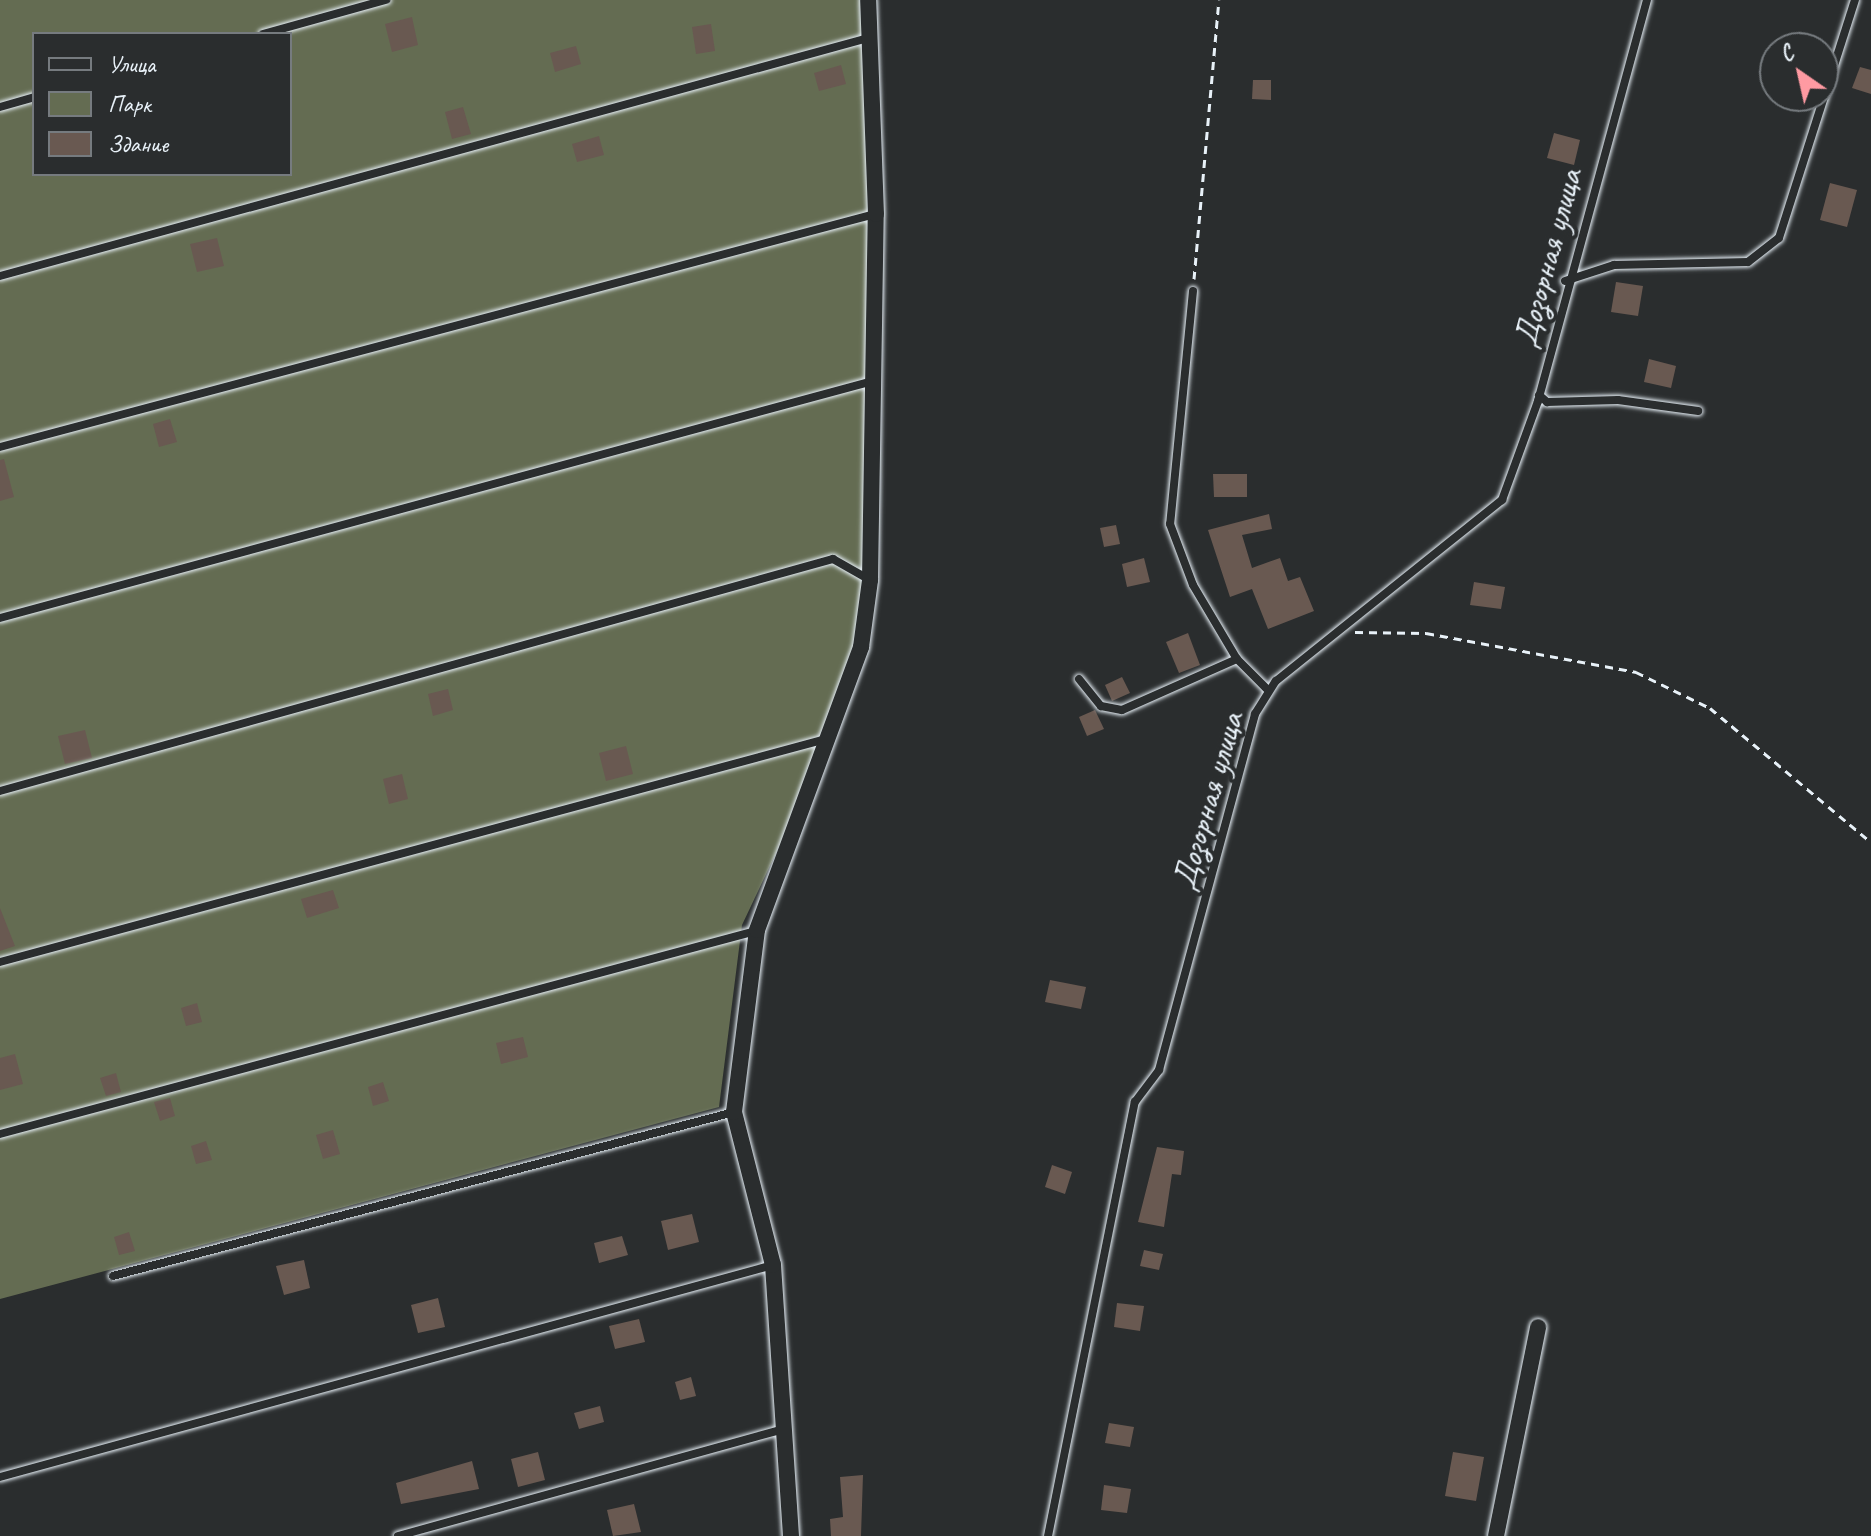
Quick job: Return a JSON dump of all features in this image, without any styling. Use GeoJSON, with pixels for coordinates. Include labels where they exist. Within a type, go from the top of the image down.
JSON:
{"type":"FeatureCollection","features":[{"type":"Feature","properties":{"kind":"street"},"geometry":{"type":"LineString","coordinates":[[791,1536],[773,1265],[734,1112],[757,930],[831,737],[861,647],[870,580],[876,214],[873,37],[868,0]]}},
{"type":"Feature","properties":{"kind":"street"},"geometry":{"type":"LineString","coordinates":[[1496,1536],[1538,1327]]}},
{"type":"Feature","properties":{"kind":"lane"},"geometry":{"type":"LineString","coordinates":[[270,32],[386,0]]}},
{"type":"Feature","properties":{"kind":"lane","name":"Дозорная улица"},"geometry":{"type":"LineString","coordinates":[[1048,1536],[1135,1102],[1159,1070],[1255,714],[1269,691],[1502,500],[1538,401],[1566,279],[1647,0]]}},
{"type":"Feature","properties":{"kind":"lane"},"geometry":{"type":"LineString","coordinates":[[1566,279],[1614,265],[1748,262],[1779,238],[1855,0]]}},
{"type":"Feature","properties":{"kind":"lane"},"geometry":{"type":"LineString","coordinates":[[0,276],[873,37]]}},
{"type":"Feature","properties":{"kind":"lane"},"geometry":{"type":"LineString","coordinates":[[0,107],[32,98]]}},
{"type":"Feature","properties":{"kind":"lane"},"geometry":{"type":"LineString","coordinates":[[0,447],[876,214]]}},
{"type":"Feature","properties":{"kind":"lane"},"geometry":{"type":"LineString","coordinates":[[1193,291],[1170,524],[1193,585],[1237,659],[1269,691]]}},
{"type":"Feature","properties":{"kind":"lane"},"geometry":{"type":"LineString","coordinates":[[0,618],[874,381]]}},
{"type":"Feature","properties":{"kind":"lane"},"geometry":{"type":"LineString","coordinates":[[1538,401],[1698,411]]}},
{"type":"Feature","properties":{"kind":"lane"},"geometry":{"type":"LineString","coordinates":[[0,791],[833,559],[870,580]]}},
{"type":"Feature","properties":{"kind":"lane"},"geometry":{"type":"LineString","coordinates":[[1079,679],[1101,706],[1122,710],[1237,659]]}},
{"type":"Feature","properties":{"kind":"lane"},"geometry":{"type":"LineString","coordinates":[[0,962],[831,737]]}},
{"type":"Feature","properties":{"kind":"lane"},"geometry":{"type":"LineString","coordinates":[[0,1134],[757,930]]}},
{"type":"Feature","properties":{"kind":"lane"},"geometry":{"type":"LineString","coordinates":[[113,1276],[734,1112]]}},
{"type":"Feature","properties":{"kind":"lane"},"geometry":{"type":"LineString","coordinates":[[0,1477],[773,1265]]}},
{"type":"Feature","properties":{"kind":"lane"},"geometry":{"type":"LineString","coordinates":[[398,1536],[786,1429]]}},
{"type":"Feature","properties":{"kind":"path"},"geometry":{"type":"LineString","coordinates":[[1193,291],[1219,0]]}},
{"type":"Feature","properties":{"kind":"path"},"geometry":{"type":"LineString","coordinates":[[1340,632],[1426,633],[1636,672],[1710,708],[1871,842]]}},
{"type":"Feature","properties":{"kind":"green space"},"geometry":{"type":"Polygon","coordinates":[[[0,0],[868,0],[870,580],[831,737],[742,925],[719,1107],[0,1299],[0,0]]]}},
{"type":"Feature","properties":{"kind":"building"},"geometry":{"type":"Polygon","coordinates":[[[412,17],[418,45],[392,52],[385,24],[412,17]]]}},
{"type":"Feature","properties":{"kind":"building"},"geometry":{"type":"Polygon","coordinates":[[[711,24],[715,51],[696,54],[692,27],[711,24]]]}},
{"type":"Feature","properties":{"kind":"building"},"geometry":{"type":"Polygon","coordinates":[[[576,46],[581,64],[555,72],[550,53],[576,46]]]}},
{"type":"Feature","properties":{"kind":"building"},"geometry":{"type":"Polygon","coordinates":[[[841,65],[846,84],[819,91],[814,73],[841,65]]]}},
{"type":"Feature","properties":{"kind":"building"},"geometry":{"type":"Polygon","coordinates":[[[1860,67],[1871,70],[1871,94],[1852,88],[1860,67]]]}},
{"type":"Feature","properties":{"kind":"building"},"geometry":{"type":"Polygon","coordinates":[[[1253,80],[1271,80],[1271,100],[1252,99],[1253,80]]]}},
{"type":"Feature","properties":{"kind":"building"},"geometry":{"type":"Polygon","coordinates":[[[463,107],[471,134],[452,139],[445,112],[463,107]]]}},
{"type":"Feature","properties":{"kind":"building"},"geometry":{"type":"Polygon","coordinates":[[[1554,133],[1580,140],[1574,165],[1547,158],[1554,133]]]}},
{"type":"Feature","properties":{"kind":"building"},"geometry":{"type":"Polygon","coordinates":[[[599,136],[604,155],[577,162],[572,144],[599,136]]]}},
{"type":"Feature","properties":{"kind":"building"},"geometry":{"type":"Polygon","coordinates":[[[1830,183],[1857,190],[1847,227],[1820,220],[1830,183]]]}},
{"type":"Feature","properties":{"kind":"building"},"geometry":{"type":"Polygon","coordinates":[[[217,238],[224,266],[197,272],[190,244],[217,238]]]}},
{"type":"Feature","properties":{"kind":"building"},"geometry":{"type":"Polygon","coordinates":[[[1616,282],[1643,286],[1638,316],[1611,312],[1616,282]]]}},
{"type":"Feature","properties":{"kind":"building"},"geometry":{"type":"Polygon","coordinates":[[[1649,359],[1676,366],[1671,388],[1644,382],[1649,359]]]}},
{"type":"Feature","properties":{"kind":"building"},"geometry":{"type":"Polygon","coordinates":[[[170,419],[177,442],[159,447],[153,424],[170,419]]]}},
{"type":"Feature","properties":{"kind":"building"},"geometry":{"type":"Polygon","coordinates":[[[4,459],[14,497],[0,501],[0,460],[4,459]]]}},
{"type":"Feature","properties":{"kind":"building"},"geometry":{"type":"Polygon","coordinates":[[[1213,474],[1247,474],[1247,497],[1214,497],[1213,474]]]}},
{"type":"Feature","properties":{"kind":"building"},"geometry":{"type":"Polygon","coordinates":[[[1269,514],[1272,529],[1242,535],[1252,568],[1280,558],[1288,581],[1300,577],[1314,611],[1268,629],[1252,589],[1230,597],[1208,530],[1269,514]]]}},
{"type":"Feature","properties":{"kind":"building"},"geometry":{"type":"Polygon","coordinates":[[[1116,525],[1120,544],[1104,547],[1100,528],[1116,525]]]}},
{"type":"Feature","properties":{"kind":"building"},"geometry":{"type":"Polygon","coordinates":[[[1144,558],[1150,582],[1127,587],[1122,564],[1144,558]]]}},
{"type":"Feature","properties":{"kind":"building"},"geometry":{"type":"Polygon","coordinates":[[[1474,582],[1505,587],[1501,609],[1470,605],[1474,582]]]}},
{"type":"Feature","properties":{"kind":"building"},"geometry":{"type":"Polygon","coordinates":[[[1188,633],[1200,665],[1179,673],[1166,642],[1188,633]]]}},
{"type":"Feature","properties":{"kind":"building"},"geometry":{"type":"Polygon","coordinates":[[[1122,677],[1130,693],[1112,701],[1105,685],[1122,677]]]}},
{"type":"Feature","properties":{"kind":"building"},"geometry":{"type":"Polygon","coordinates":[[[448,689],[453,710],[433,716],[428,694],[448,689]]]}},
{"type":"Feature","properties":{"kind":"building"},"geometry":{"type":"Polygon","coordinates":[[[1095,710],[1104,729],[1087,736],[1079,717],[1095,710]]]}},
{"type":"Feature","properties":{"kind":"building"},"geometry":{"type":"Polygon","coordinates":[[[85,730],[92,758],[65,764],[58,736],[85,730]]]}},
{"type":"Feature","properties":{"kind":"building"},"geometry":{"type":"Polygon","coordinates":[[[626,746],[633,774],[606,781],[599,753],[626,746]]]}},
{"type":"Feature","properties":{"kind":"building"},"geometry":{"type":"Polygon","coordinates":[[[402,774],[408,799],[389,804],[383,779],[402,774]]]}},
{"type":"Feature","properties":{"kind":"building"},"geometry":{"type":"Polygon","coordinates":[[[333,890],[339,908],[307,918],[301,899],[333,890]]]}},
{"type":"Feature","properties":{"kind":"building"},"geometry":{"type":"Polygon","coordinates":[[[0,908],[15,946],[0,951],[0,908]]]}},
{"type":"Feature","properties":{"kind":"building"},"geometry":{"type":"Polygon","coordinates":[[[1050,980],[1086,987],[1081,1009],[1045,1002],[1050,980]]]}},
{"type":"Feature","properties":{"kind":"building"},"geometry":{"type":"Polygon","coordinates":[[[197,1003],[202,1022],[186,1026],[181,1008],[197,1003]]]}},
{"type":"Feature","properties":{"kind":"building"},"geometry":{"type":"Polygon","coordinates":[[[523,1037],[528,1057],[501,1064],[496,1043],[523,1037]]]}},
{"type":"Feature","properties":{"kind":"building"},"geometry":{"type":"Polygon","coordinates":[[[15,1054],[23,1084],[0,1090],[0,1058],[15,1054]]]}},
{"type":"Feature","properties":{"kind":"building"},"geometry":{"type":"Polygon","coordinates":[[[116,1073],[121,1092],[106,1096],[100,1078],[116,1073]]]}},
{"type":"Feature","properties":{"kind":"building"},"geometry":{"type":"Polygon","coordinates":[[[383,1082],[389,1101],[373,1106],[368,1087],[383,1082]]]}},
{"type":"Feature","properties":{"kind":"building"},"geometry":{"type":"Polygon","coordinates":[[[170,1098],[175,1116],[160,1121],[154,1102],[170,1098]]]}},
{"type":"Feature","properties":{"kind":"building"},"geometry":{"type":"Polygon","coordinates":[[[333,1130],[340,1154],[323,1159],[316,1135],[333,1130]]]}},
{"type":"Feature","properties":{"kind":"building"},"geometry":{"type":"Polygon","coordinates":[[[206,1141],[212,1160],[196,1164],[191,1146],[206,1141]]]}},
{"type":"Feature","properties":{"kind":"building"},"geometry":{"type":"Polygon","coordinates":[[[1157,1147],[1184,1151],[1181,1175],[1172,1174],[1164,1227],[1138,1222],[1157,1147]]]}},
{"type":"Feature","properties":{"kind":"building"},"geometry":{"type":"Polygon","coordinates":[[[1052,1165],[1072,1172],[1065,1194],[1045,1187],[1052,1165]]]}},
{"type":"Feature","properties":{"kind":"building"},"geometry":{"type":"Polygon","coordinates":[[[692,1214],[699,1242],[668,1250],[661,1221],[692,1214]]]}},
{"type":"Feature","properties":{"kind":"building"},"geometry":{"type":"Polygon","coordinates":[[[129,1232],[135,1251],[119,1255],[114,1237],[129,1232]]]}},
{"type":"Feature","properties":{"kind":"building"},"geometry":{"type":"Polygon","coordinates":[[[622,1236],[628,1255],[599,1263],[594,1243],[622,1236]]]}},
{"type":"Feature","properties":{"kind":"building"},"geometry":{"type":"Polygon","coordinates":[[[1144,1250],[1163,1254],[1159,1270],[1140,1266],[1144,1250]]]}},
{"type":"Feature","properties":{"kind":"building"},"geometry":{"type":"Polygon","coordinates":[[[304,1260],[310,1288],[284,1295],[276,1266],[304,1260]]]}},
{"type":"Feature","properties":{"kind":"building"},"geometry":{"type":"Polygon","coordinates":[[[438,1298],[445,1327],[418,1333],[411,1305],[438,1298]]]}},
{"type":"Feature","properties":{"kind":"building"},"geometry":{"type":"Polygon","coordinates":[[[1117,1303],[1144,1306],[1140,1331],[1114,1327],[1117,1303]]]}},
{"type":"Feature","properties":{"kind":"building"},"geometry":{"type":"Polygon","coordinates":[[[639,1319],[645,1342],[615,1349],[609,1326],[639,1319]]]}},
{"type":"Feature","properties":{"kind":"building"},"geometry":{"type":"Polygon","coordinates":[[[691,1377],[696,1396],[680,1400],[675,1382],[691,1377]]]}},
{"type":"Feature","properties":{"kind":"building"},"geometry":{"type":"Polygon","coordinates":[[[600,1406],[604,1422],[579,1429],[574,1413],[600,1406]]]}},
{"type":"Feature","properties":{"kind":"building"},"geometry":{"type":"Polygon","coordinates":[[[1109,1423],[1134,1427],[1130,1447],[1105,1443],[1109,1423]]]}},
{"type":"Feature","properties":{"kind":"building"},"geometry":{"type":"Polygon","coordinates":[[[538,1452],[545,1480],[518,1487],[511,1459],[538,1452]]]}},
{"type":"Feature","properties":{"kind":"building"},"geometry":{"type":"Polygon","coordinates":[[[1453,1452],[1484,1457],[1476,1501],[1445,1496],[1453,1452]]]}},
{"type":"Feature","properties":{"kind":"building"},"geometry":{"type":"Polygon","coordinates":[[[472,1461],[479,1489],[401,1504],[396,1483],[472,1461]]]}},
{"type":"Feature","properties":{"kind":"building"},"geometry":{"type":"Polygon","coordinates":[[[863,1475],[861,1536],[831,1536],[830,1519],[843,1517],[840,1477],[863,1475]]]}},
{"type":"Feature","properties":{"kind":"building"},"geometry":{"type":"Polygon","coordinates":[[[1104,1485],[1131,1489],[1127,1513],[1101,1510],[1104,1485]]]}},
{"type":"Feature","properties":{"kind":"building"},"geometry":{"type":"Polygon","coordinates":[[[634,1504],[641,1532],[613,1536],[607,1510],[634,1504]]]}}]}
